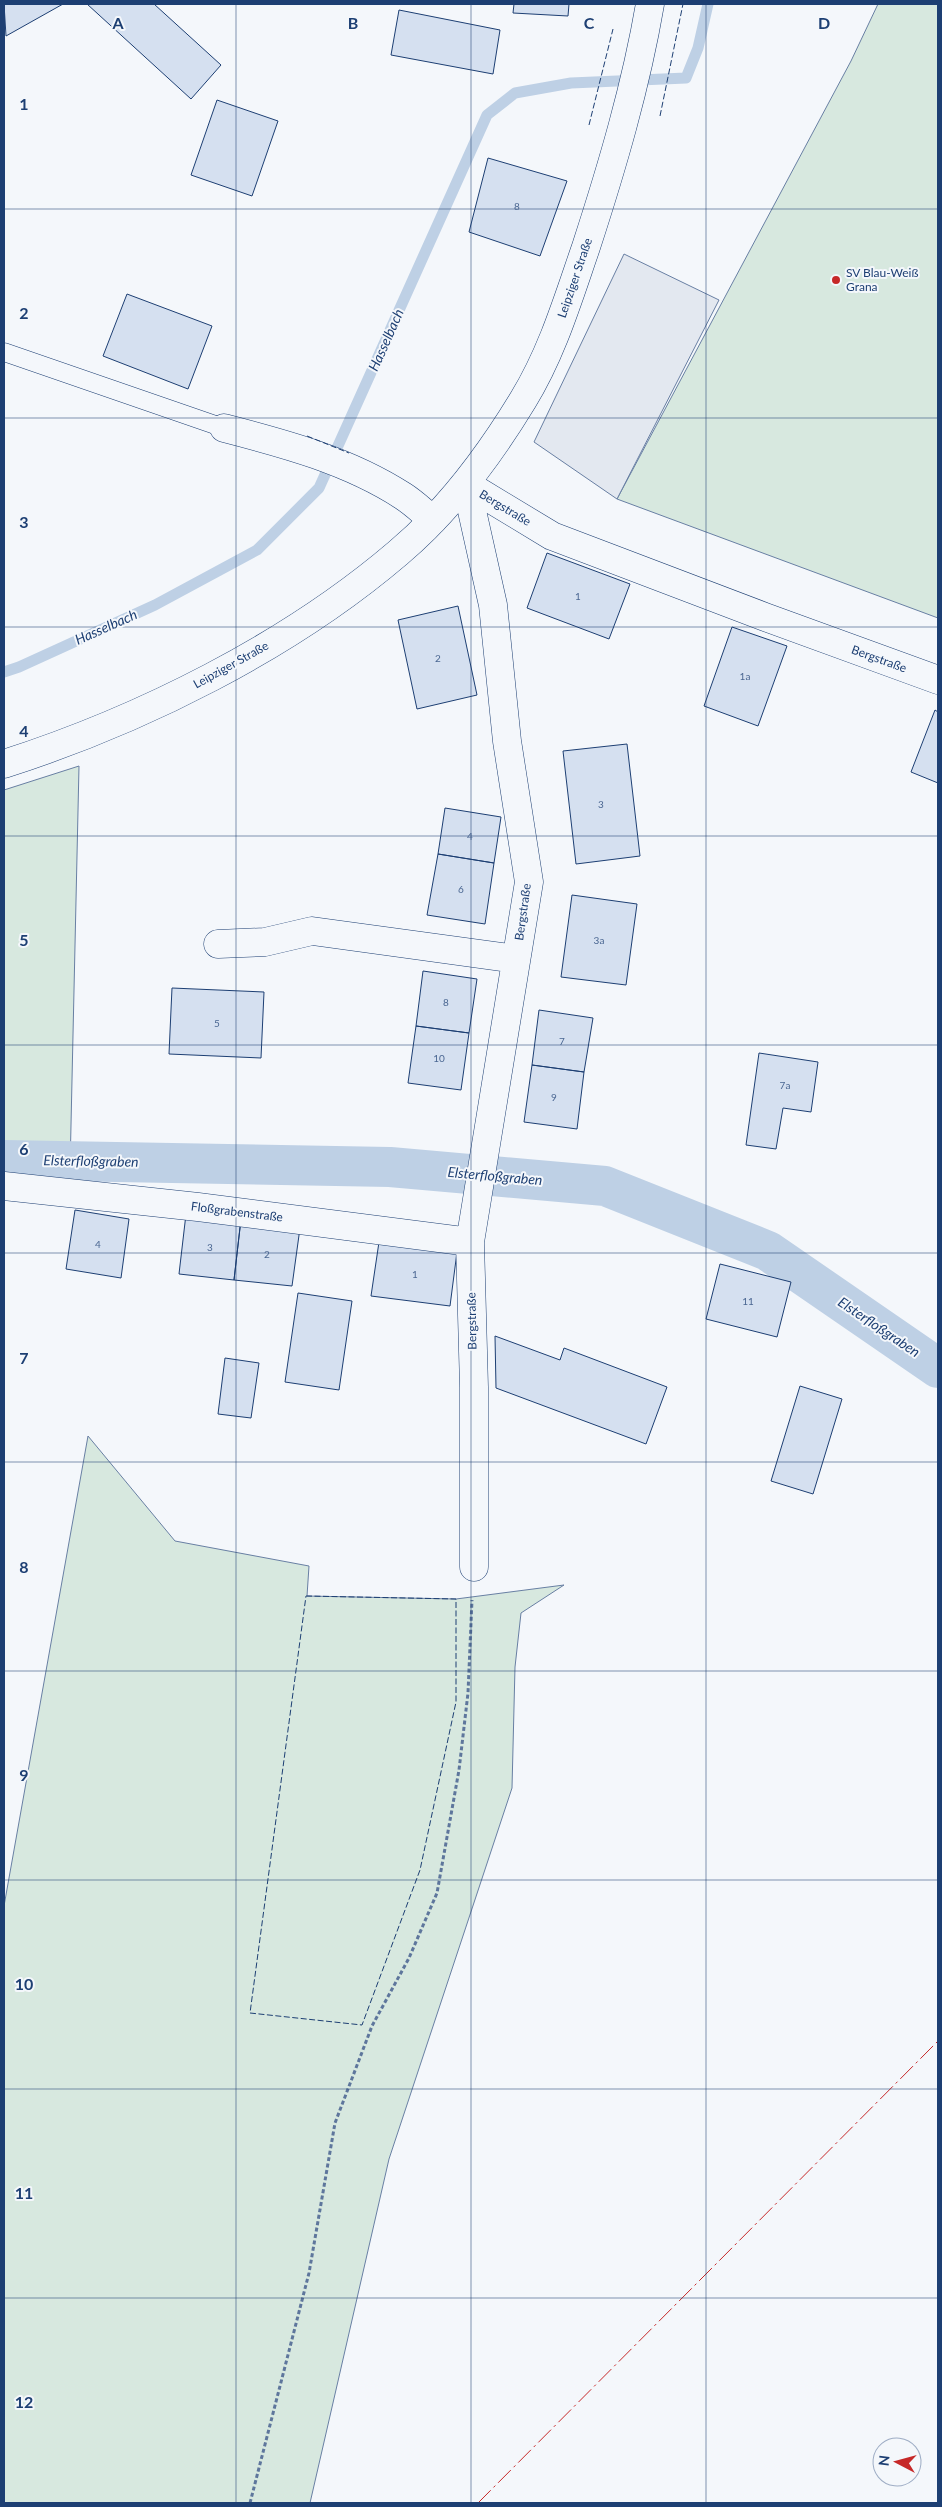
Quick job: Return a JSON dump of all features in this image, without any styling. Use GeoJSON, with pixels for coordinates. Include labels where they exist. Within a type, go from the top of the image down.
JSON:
{"type":"FeatureCollection","features":[{"type":"Feature","properties":{"kind":"street","name":"Leipziger Straße"},"geometry":{"type":"LineString","coordinates":[[4,764],[145,709],[249,656],[304,623],[353,589],[400,552],[466,484],[524,399],[550,350],[593,224],[621,131],[643,42],[650,4]]}},
{"type":"Feature","properties":{"kind":"street"},"geometry":{"type":"LineString","coordinates":[[224,428],[296,447],[345,467],[405,497],[433,520]]}},
{"type":"Feature","properties":{"kind":"street","name":"Bergstraße"},"geometry":{"type":"LineString","coordinates":[[466,484],[552,536],[938,680]]}},
{"type":"Feature","properties":{"kind":"street","name":"Bergstraße"},"geometry":{"type":"LineString","coordinates":[[466,484],[493,605],[507,741],[528,882],[470,1242],[474,1388],[474,1567]]}},
{"type":"Feature","properties":{"kind":"street"},"geometry":{"type":"LineString","coordinates":[[218,944],[265,942],[312,931],[516,959]]}},
{"type":"Feature","properties":{"kind":"street","name":"Floßgrabenstraße"},"geometry":{"type":"LineString","coordinates":[[4,1186],[198,1207],[470,1242]]}},
{"type":"Feature","properties":{"kind":"lane"},"geometry":{"type":"LineString","coordinates":[[4,352],[224,428]]}},
{"type":"Feature","properties":{"kind":"path"},"geometry":{"type":"LineString","coordinates":[[250,2503],[309,2273],[335,2123],[372,2026],[409,1958],[437,1893],[459,1770],[468,1693],[474,1567]]}},
{"type":"Feature","properties":{"kind":"shaded area","name":"SV Blau-Weiß Grana"},"geometry":{"type":"Polygon","coordinates":[[[878,4],[938,4],[938,618],[617,499],[851,61],[878,4]]]}},
{"type":"Feature","properties":{"kind":"shaded area"},"geometry":{"type":"Polygon","coordinates":[[[624,254],[719,300],[617,499],[534,442],[624,254]]]}},
{"type":"Feature","properties":{"kind":"shaded area"},"geometry":{"type":"Polygon","coordinates":[[[79,766],[70,1170],[4,1169],[4,790],[79,766]]]}},
{"type":"Feature","properties":{"kind":"shaded area"},"geometry":{"type":"Polygon","coordinates":[[[88,1436],[175,1541],[309,1566],[307,1596],[456,1599],[564,1585],[521,1613],[515,1667],[512,1788],[389,2159],[310,2503],[4,2503],[4,1906],[88,1436]]]}},
{"type":"Feature","properties":{"kind":"building"},"geometry":{"type":"Polygon","coordinates":[[[4,4],[63,4],[6,36],[4,4]]]}},
{"type":"Feature","properties":{"kind":"building"},"geometry":{"type":"Polygon","coordinates":[[[87,4],[154,4],[221,65],[191,99],[87,4]]]}},
{"type":"Feature","properties":{"kind":"building"},"geometry":{"type":"Polygon","coordinates":[[[514,4],[569,4],[568,16],[513,13],[514,4]]]}},
{"type":"Feature","properties":{"kind":"building"},"geometry":{"type":"Polygon","coordinates":[[[399,10],[500,30],[493,74],[391,55],[399,10]]]}},
{"type":"Feature","properties":{"kind":"building"},"geometry":{"type":"Polygon","coordinates":[[[217,100],[278,121],[252,196],[191,175],[217,100]]]}},
{"type":"Feature","properties":{"kind":"building"},"geometry":{"type":"Polygon","coordinates":[[[488,158],[567,181],[540,256],[469,232],[488,158]]]}},
{"type":"Feature","properties":{"kind":"building"},"geometry":{"type":"Polygon","coordinates":[[[127,294],[212,326],[188,389],[103,356],[127,294]]]}},
{"type":"Feature","properties":{"kind":"building"},"geometry":{"type":"Polygon","coordinates":[[[547,553],[630,584],[609,639],[527,608],[547,553]]]}},
{"type":"Feature","properties":{"kind":"building"},"geometry":{"type":"Polygon","coordinates":[[[458,606],[477,695],[417,709],[398,620],[458,606]]]}},
{"type":"Feature","properties":{"kind":"building"},"geometry":{"type":"Polygon","coordinates":[[[732,627],[787,646],[758,726],[704,706],[732,627]]]}},
{"type":"Feature","properties":{"kind":"building"},"geometry":{"type":"Polygon","coordinates":[[[935,710],[938,712],[938,783],[911,772],[935,710]]]}},
{"type":"Feature","properties":{"kind":"building"},"geometry":{"type":"Polygon","coordinates":[[[627,744],[640,856],[576,864],[563,751],[627,744]]]}},
{"type":"Feature","properties":{"kind":"building"},"geometry":{"type":"Polygon","coordinates":[[[445,808],[501,817],[494,863],[438,854],[445,808]]]}},
{"type":"Feature","properties":{"kind":"building"},"geometry":{"type":"Polygon","coordinates":[[[438,854],[494,863],[485,924],[427,915],[438,854]]]}},
{"type":"Feature","properties":{"kind":"building"},"geometry":{"type":"Polygon","coordinates":[[[572,895],[637,904],[626,985],[561,977],[572,895]]]}},
{"type":"Feature","properties":{"kind":"building"},"geometry":{"type":"Polygon","coordinates":[[[423,971],[477,979],[469,1033],[416,1026],[423,971]]]}},
{"type":"Feature","properties":{"kind":"building"},"geometry":{"type":"Polygon","coordinates":[[[172,988],[264,992],[261,1058],[169,1054],[172,988]]]}},
{"type":"Feature","properties":{"kind":"building"},"geometry":{"type":"Polygon","coordinates":[[[539,1010],[593,1018],[584,1072],[532,1065],[539,1010]]]}},
{"type":"Feature","properties":{"kind":"building"},"geometry":{"type":"Polygon","coordinates":[[[416,1026],[469,1033],[461,1090],[408,1083],[416,1026]]]}},
{"type":"Feature","properties":{"kind":"building"},"geometry":{"type":"Polygon","coordinates":[[[759,1053],[818,1062],[811,1112],[783,1108],[776,1149],[746,1145],[759,1053]]]}},
{"type":"Feature","properties":{"kind":"building"},"geometry":{"type":"Polygon","coordinates":[[[532,1065],[584,1072],[577,1129],[524,1122],[532,1065]]]}},
{"type":"Feature","properties":{"kind":"building"},"geometry":{"type":"Polygon","coordinates":[[[75,1210],[129,1219],[121,1278],[66,1269],[75,1210]]]}},
{"type":"Feature","properties":{"kind":"building"},"geometry":{"type":"Polygon","coordinates":[[[186,1214],[241,1219],[234,1280],[179,1274],[186,1214]]]}},
{"type":"Feature","properties":{"kind":"building"},"geometry":{"type":"Polygon","coordinates":[[[241,1219],[300,1228],[292,1286],[234,1280],[241,1219]]]}},
{"type":"Feature","properties":{"kind":"building"},"geometry":{"type":"Polygon","coordinates":[[[379,1242],[457,1252],[450,1306],[371,1296],[379,1242]]]}},
{"type":"Feature","properties":{"kind":"building"},"geometry":{"type":"Polygon","coordinates":[[[720,1264],[791,1282],[777,1337],[706,1319],[720,1264]]]}},
{"type":"Feature","properties":{"kind":"building"},"geometry":{"type":"Polygon","coordinates":[[[298,1293],[352,1301],[339,1390],[285,1382],[298,1293]]]}},
{"type":"Feature","properties":{"kind":"building"},"geometry":{"type":"Polygon","coordinates":[[[495,1336],[560,1360],[564,1348],[667,1387],[646,1444],[496,1388],[495,1336]]]}},
{"type":"Feature","properties":{"kind":"building"},"geometry":{"type":"Polygon","coordinates":[[[225,1358],[259,1363],[251,1418],[218,1414],[225,1358]]]}},
{"type":"Feature","properties":{"kind":"building"},"geometry":{"type":"Polygon","coordinates":[[[800,1386],[842,1399],[813,1494],[771,1481],[800,1386]]]}},
{"type":"Feature","properties":{"kind":"waterway","name":"Hasselbach"},"geometry":{"type":"LineString","coordinates":[[4,672],[19,667],[155,605],[257,550],[319,488],[487,115],[515,93],[571,83],[686,78],[698,48],[708,4]]}},
{"type":"Feature","properties":{"kind":"waterway","name":"Elsterfloßgraben"},"geometry":{"type":"LineString","coordinates":[[4,1160],[390,1167],[605,1186],[768,1251],[938,1368]]}},
{"type":"Feature","properties":{"kind":"fence"},"geometry":{"type":"LineString","coordinates":[[660,116],[683,4]]}},
{"type":"Feature","properties":{"kind":"fence"},"geometry":{"type":"LineString","coordinates":[[589,125],[613,29]]}},
{"type":"Feature","properties":{"kind":"fence"},"geometry":{"type":"LineString","coordinates":[[307,436],[349,453]]}},
{"type":"Feature","properties":{"kind":"fence"},"geometry":{"type":"LineString","coordinates":[[306,1596],[456,1599],[456,1702],[420,1870],[362,2025],[250,2013],[306,1596]]}},
{"type":"Feature","properties":{"kind":"power"},"geometry":{"type":"LineString","coordinates":[[478,2503],[938,2041]]}},
{"type":"Feature","properties":{"kind":"place","name":"SV Blau-Weiß Grana"},"geometry":{"type":"Point","coordinates":[836,280]}}]}
